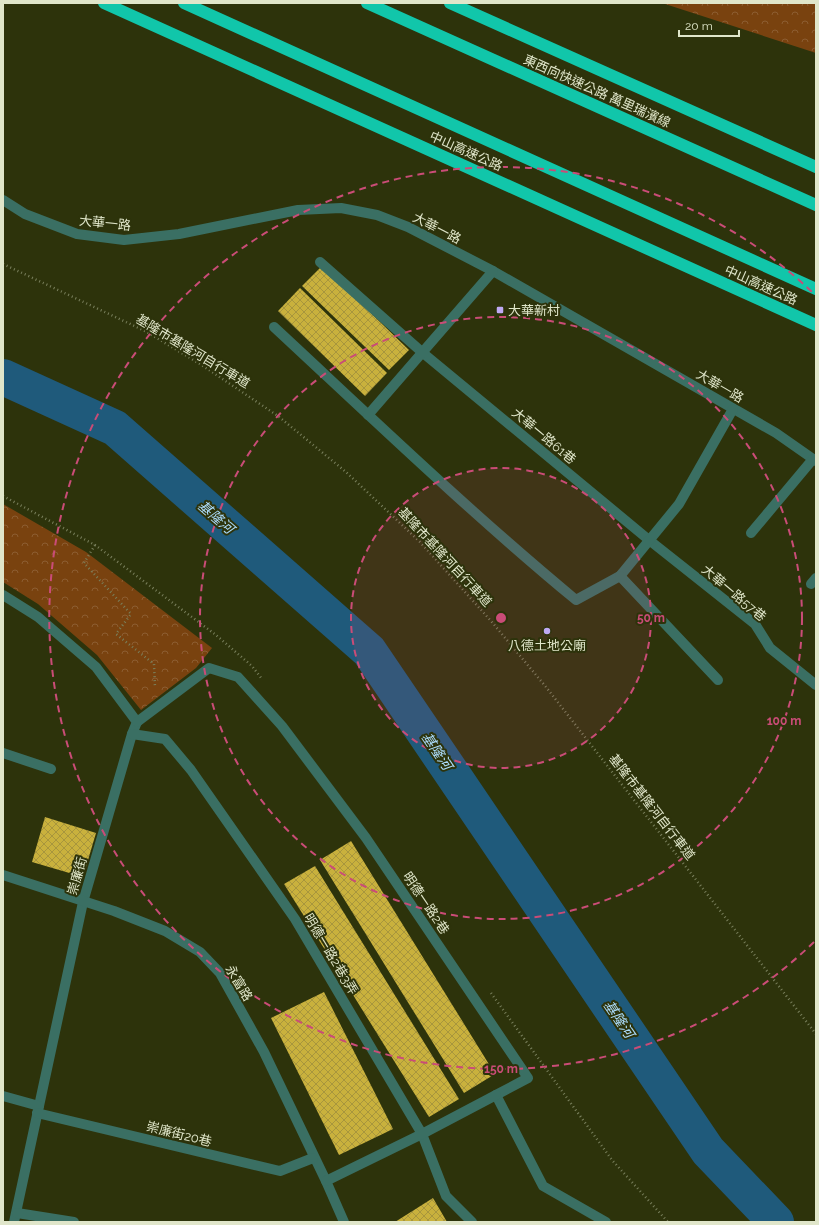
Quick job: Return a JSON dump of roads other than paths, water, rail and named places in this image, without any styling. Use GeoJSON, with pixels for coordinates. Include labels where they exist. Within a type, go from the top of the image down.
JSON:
{"type":"FeatureCollection","features":[{"type":"Feature","properties":{"kind":"highway","name":"中山高速公路"},"geometry":{"type":"LineString","coordinates":[[104,3],[816,325]]}},
{"type":"Feature","properties":{"kind":"highway","name":"中山高速公路"},"geometry":{"type":"LineString","coordinates":[[184,3],[816,289]]}},
{"type":"Feature","properties":{"kind":"highway","name":"東西向快速公路 萬里瑞濱線"},"geometry":{"type":"LineString","coordinates":[[367,3],[816,205]]}},
{"type":"Feature","properties":{"kind":"highway","name":"東西向快速公路 萬里瑞濱線"},"geometry":{"type":"LineString","coordinates":[[450,3],[816,167]]}},
{"type":"Feature","properties":{"kind":"street","name":"大華一路"},"geometry":{"type":"LineString","coordinates":[[3,200],[24,214],[77,234],[124,240],[179,234],[298,210],[341,208],[377,215],[408,227],[493,271],[776,433],[814,460]]}},
{"type":"Feature","properties":{"kind":"street","name":"大華一路61巷"},"geometry":{"type":"LineString","coordinates":[[320,262],[423,353],[649,540]]}},
{"type":"Feature","properties":{"kind":"street"},"geometry":{"type":"LineString","coordinates":[[368,415],[493,271]]}},
{"type":"Feature","properties":{"kind":"street"},"geometry":{"type":"LineString","coordinates":[[274,327],[368,415],[539,569],[576,600],[620,576],[679,504],[733,409]]}},
{"type":"Feature","properties":{"kind":"street"},"geometry":{"type":"LineString","coordinates":[[751,533],[814,460]]}},
{"type":"Feature","properties":{"kind":"street","name":"大華一路57巷"},"geometry":{"type":"LineString","coordinates":[[649,540],[755,624],[770,648],[816,685]]}},
{"type":"Feature","properties":{"kind":"street"},"geometry":{"type":"LineString","coordinates":[[620,576],[718,680]]}},
{"type":"Feature","properties":{"kind":"street"},"geometry":{"type":"LineString","coordinates":[[3,595],[38,617],[96,666],[136,722]]}},
{"type":"Feature","properties":{"kind":"street","name":"明德一路2巷"},"geometry":{"type":"LineString","coordinates":[[136,722],[209,668],[238,677],[282,726],[366,838],[528,1078],[496,1095]]}},
{"type":"Feature","properties":{"kind":"street","name":"崇廉街"},"geometry":{"type":"LineString","coordinates":[[16,1217],[83,902],[136,722]]}},
{"type":"Feature","properties":{"kind":"street","name":"明德一路2巷3弄"},"geometry":{"type":"LineString","coordinates":[[132,734],[165,740],[191,770],[295,919],[422,1134],[446,1196],[472,1222]]}},
{"type":"Feature","properties":{"kind":"street"},"geometry":{"type":"LineString","coordinates":[[3,753],[51,769]]}},
{"type":"Feature","properties":{"kind":"street","name":"永富路"},"geometry":{"type":"LineString","coordinates":[[3,875],[51,889],[83,902],[114,911],[165,931],[200,952],[220,973],[264,1052],[344,1222]]}},
{"type":"Feature","properties":{"kind":"street"},"geometry":{"type":"LineString","coordinates":[[326,1181],[422,1134],[496,1095],[543,1186],[606,1222]]}},
{"type":"Feature","properties":{"kind":"street","name":"崇廉街20巷"},"geometry":{"type":"LineString","coordinates":[[3,1096],[38,1109],[280,1172],[313,1158]]}},
{"type":"Feature","properties":{"kind":"street"},"geometry":{"type":"LineString","coordinates":[[16,1217],[74,1222]]}},
{"type":"Feature","properties":{"kind":"waterway","name":"基隆河"},"geometry":{"type":"LineString","coordinates":[[3,377],[115,428],[369,651],[708,1151],[776,1222]]}},
{"type":"Feature","properties":{"kind":"place","name":"大華新村"},"geometry":{"type":"Point","coordinates":[500,310]}},
{"type":"Feature","properties":{"kind":"place","name":"八德土地公廟"},"geometry":{"type":"Point","coordinates":[547,631]}}]}
